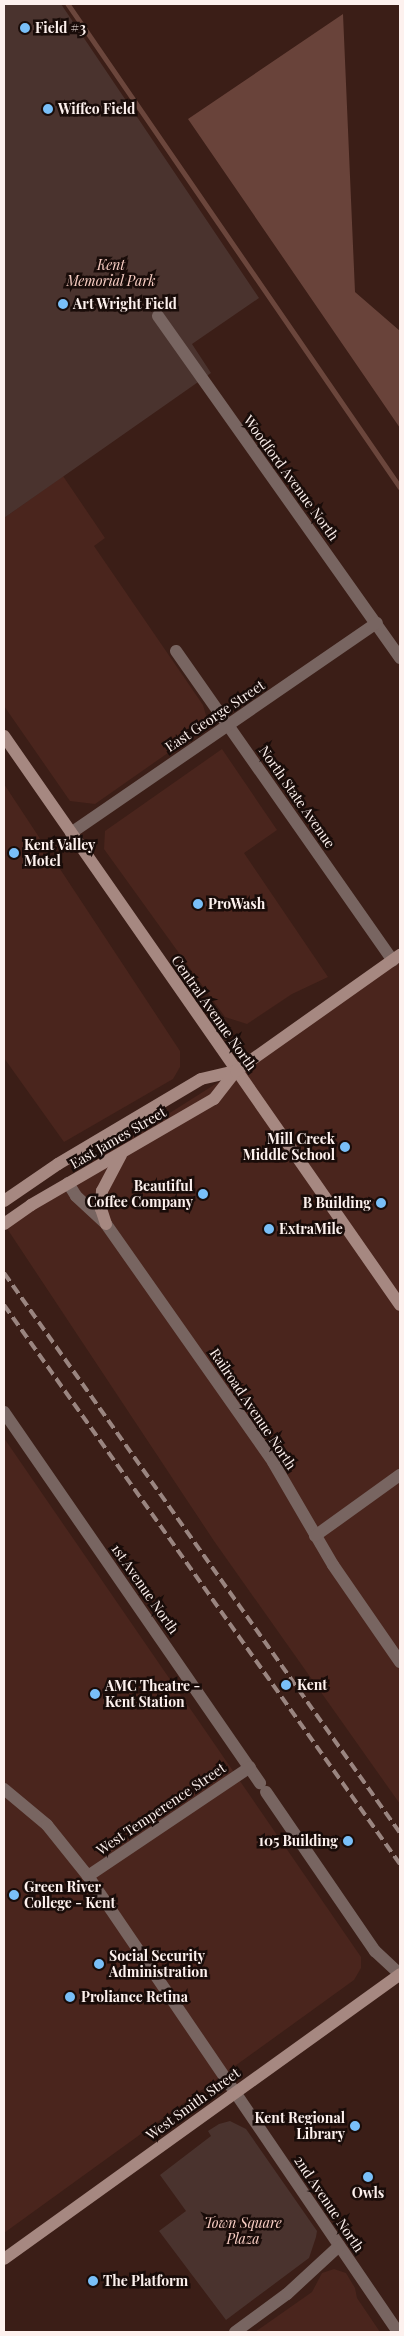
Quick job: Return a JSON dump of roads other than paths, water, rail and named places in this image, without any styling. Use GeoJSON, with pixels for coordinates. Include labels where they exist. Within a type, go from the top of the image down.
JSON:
{"type":"FeatureCollection","features":[{"type":"Feature","properties":{"kind":"main road","name":"Central Avenue North"},"geometry":{"type":"LineString","coordinates":[[4,736],[400,1305]]}},
{"type":"Feature","properties":{"kind":"main road","name":"East James Street"},"geometry":{"type":"LineString","coordinates":[[5,1223],[214,1099],[236,1071],[396,958]]}},
{"type":"Feature","properties":{"kind":"main road","name":"East James Street"},"geometry":{"type":"LineString","coordinates":[[4,1201],[58,1164],[201,1079],[236,1071]]}},
{"type":"Feature","properties":{"kind":"main road"},"geometry":{"type":"LineString","coordinates":[[106,1224],[101,1209],[102,1191],[122,1152]]}},
{"type":"Feature","properties":{"kind":"main road","name":"West Smith Street"},"geometry":{"type":"LineString","coordinates":[[4,2259],[400,1974]]}},
{"type":"Feature","properties":{"kind":"street","name":"Woodford Avenue North"},"geometry":{"type":"LineString","coordinates":[[158,316],[400,658]]}},
{"type":"Feature","properties":{"kind":"street","name":"East George Street"},"geometry":{"type":"LineString","coordinates":[[70,833],[229,726],[376,623]]}},
{"type":"Feature","properties":{"kind":"street","name":"North State Avenue"},"geometry":{"type":"LineString","coordinates":[[176,651],[396,958]]}},
{"type":"Feature","properties":{"kind":"street","name":"Railroad Avenue North"},"geometry":{"type":"LineString","coordinates":[[68,1184],[76,1196],[106,1224],[273,1462],[315,1536],[400,1662]]}},
{"type":"Feature","properties":{"kind":"street","name":"1st Avenue North"},"geometry":{"type":"LineString","coordinates":[[4,1412],[375,1951],[400,1974]]}},
{"type":"Feature","properties":{"kind":"street"},"geometry":{"type":"LineString","coordinates":[[315,1536],[400,1475]]}},
{"type":"Feature","properties":{"kind":"street","name":"West Temperence Street"},"geometry":{"type":"LineString","coordinates":[[88,1876],[250,1767]]}},
{"type":"Feature","properties":{"kind":"street","name":"2nd Avenue North"},"geometry":{"type":"LineString","coordinates":[[4,1789],[48,1825],[88,1876],[398,2332]]}},
{"type":"Feature","properties":{"kind":"street"},"geometry":{"type":"LineString","coordinates":[[235,2332],[287,2294],[339,2246]]}},
{"type":"Feature","properties":{"kind":"waterway"},"geometry":{"type":"LineString","coordinates":[[68,4],[400,487]]}},
{"type":"Feature","properties":{"kind":"railway"},"geometry":{"type":"LineString","coordinates":[[4,1273],[400,1833]]}},
{"type":"Feature","properties":{"kind":"railway"},"geometry":{"type":"LineString","coordinates":[[4,1305],[400,1864]]}},
{"type":"Feature","properties":{"kind":"place","name":"Field #3"},"geometry":{"type":"Point","coordinates":[25,28]}},
{"type":"Feature","properties":{"kind":"place","name":"Wiffco Field"},"geometry":{"type":"Point","coordinates":[48,109]}},
{"type":"Feature","properties":{"kind":"place","name":"Art Wright Field"},"geometry":{"type":"Point","coordinates":[63,304]}},
{"type":"Feature","properties":{"kind":"place","name":"Kent Valley Motel"},"geometry":{"type":"Point","coordinates":[14,853]}},
{"type":"Feature","properties":{"kind":"place","name":"ProWash"},"geometry":{"type":"Point","coordinates":[198,904]}},
{"type":"Feature","properties":{"kind":"place","name":"Mill Creek Middle School"},"geometry":{"type":"Point","coordinates":[345,1147]}},
{"type":"Feature","properties":{"kind":"place","name":"Beautiful Coffee Company"},"geometry":{"type":"Point","coordinates":[203,1194]}},
{"type":"Feature","properties":{"kind":"place","name":"B Building"},"geometry":{"type":"Point","coordinates":[381,1203]}},
{"type":"Feature","properties":{"kind":"place","name":"ExtraMile"},"geometry":{"type":"Point","coordinates":[269,1229]}},
{"type":"Feature","properties":{"kind":"place","name":"Kent"},"geometry":{"type":"Point","coordinates":[286,1685]}},
{"type":"Feature","properties":{"kind":"place","name":"AMC Theatre - Kent Station"},"geometry":{"type":"Point","coordinates":[95,1694]}},
{"type":"Feature","properties":{"kind":"place","name":"105 Building"},"geometry":{"type":"Point","coordinates":[348,1841]}},
{"type":"Feature","properties":{"kind":"place","name":"Green River College - Kent"},"geometry":{"type":"Point","coordinates":[14,1895]}},
{"type":"Feature","properties":{"kind":"place","name":"Social Security Administration"},"geometry":{"type":"Point","coordinates":[99,1964]}},
{"type":"Feature","properties":{"kind":"place","name":"Proliance Retina"},"geometry":{"type":"Point","coordinates":[70,1997]}},
{"type":"Feature","properties":{"kind":"place","name":"Kent Regional Library"},"geometry":{"type":"Point","coordinates":[355,2126]}},
{"type":"Feature","properties":{"kind":"place","name":"Owls"},"geometry":{"type":"Point","coordinates":[368,2177]}},
{"type":"Feature","properties":{"kind":"place","name":"The Platform"},"geometry":{"type":"Point","coordinates":[93,2281]}},
{"type":"Feature","properties":{"kind":"park label","name":"Kent Memorial Park"},"geometry":{"type":"Point","coordinates":[111,274]}},
{"type":"Feature","properties":{"kind":"park label","name":"Town Square Plaza"},"geometry":{"type":"Point","coordinates":[243,2232]}}]}
